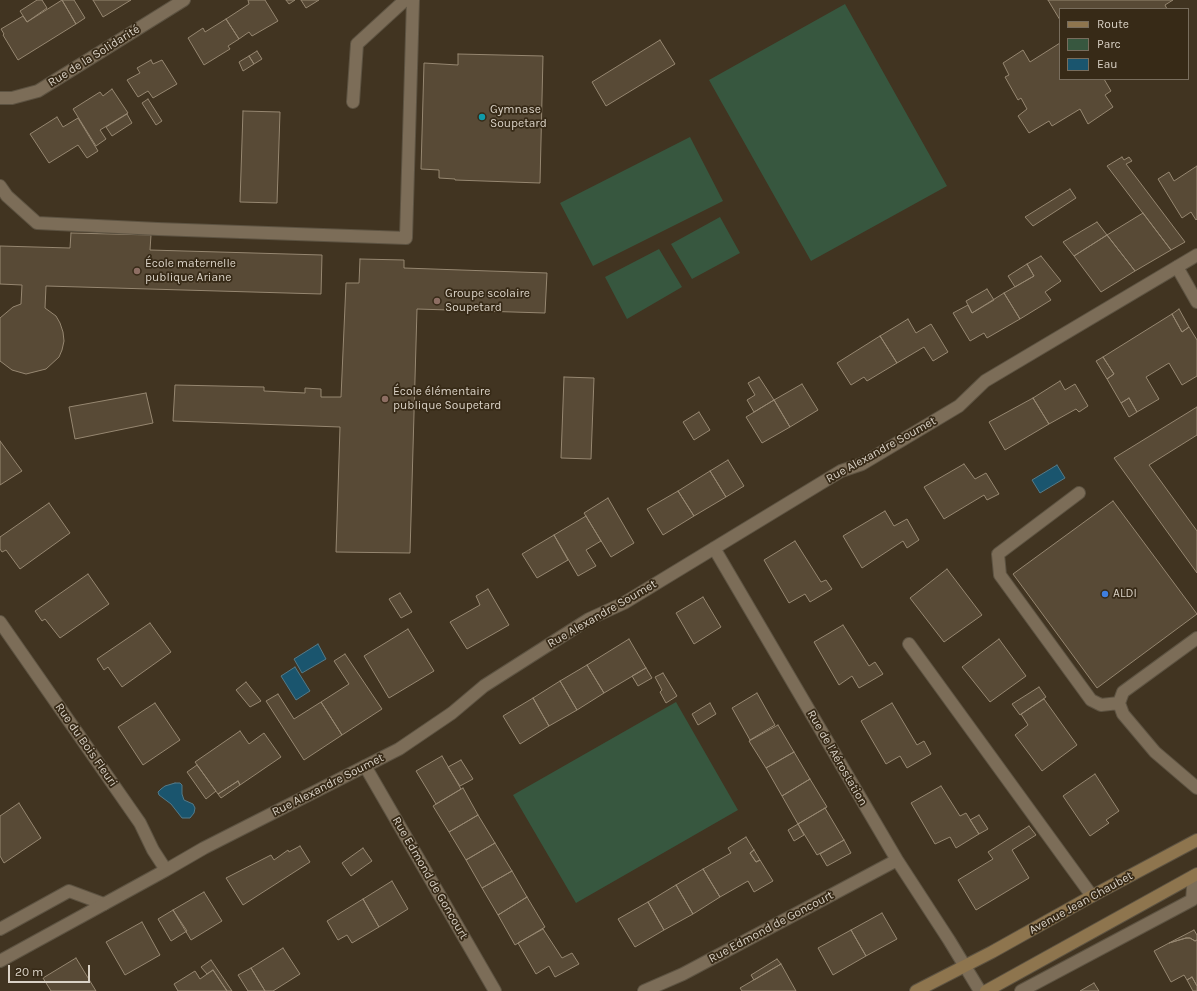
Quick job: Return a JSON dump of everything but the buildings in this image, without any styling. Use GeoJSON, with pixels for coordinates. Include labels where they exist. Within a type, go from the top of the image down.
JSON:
{"type":"FeatureCollection","features":[{"type":"Feature","properties":{"kind":"main road","name":"Avenue Jean Chaubet"},"geometry":{"type":"LineString","coordinates":[[916,991],[992,952],[1197,840]]}},
{"type":"Feature","properties":{"kind":"main road"},"geometry":{"type":"LineString","coordinates":[[986,991],[1195,875]]}},
{"type":"Feature","properties":{"kind":"street","name":"Rue de la Solidarité"},"geometry":{"type":"LineString","coordinates":[[0,98],[12,98],[38,91],[184,0]]}},
{"type":"Feature","properties":{"kind":"street"},"geometry":{"type":"LineString","coordinates":[[353,102],[357,44],[405,0]]}},
{"type":"Feature","properties":{"kind":"street"},"geometry":{"type":"LineString","coordinates":[[0,186],[7,196],[37,223],[262,234],[336,234],[406,238],[413,0]]}},
{"type":"Feature","properties":{"kind":"street","name":"Rue Alexandre Soumet"},"geometry":{"type":"LineString","coordinates":[[0,961],[204,848],[399,749],[452,713],[484,686],[589,619],[624,603],[841,471],[862,464],[959,406],[985,381],[1197,255]]}},
{"type":"Feature","properties":{"kind":"street"},"geometry":{"type":"LineString","coordinates":[[1177,267],[1197,302]]}},
{"type":"Feature","properties":{"kind":"street"},"geometry":{"type":"LineString","coordinates":[[1079,493],[998,554],[1000,575],[1091,700],[1101,705],[1119,703]]}},
{"type":"Feature","properties":{"kind":"street","name":"Rue de l'Aérostation"},"geometry":{"type":"LineString","coordinates":[[714,548],[897,860],[965,965]]}},
{"type":"Feature","properties":{"kind":"street","name":"Rue du Bois Fleuri"},"geometry":{"type":"LineString","coordinates":[[0,622],[140,823],[153,850],[166,870]]}},
{"type":"Feature","properties":{"kind":"street"},"geometry":{"type":"LineString","coordinates":[[1197,638],[1123,692],[1119,703],[1123,714],[1155,752],[1197,788]]}},
{"type":"Feature","properties":{"kind":"street"},"geometry":{"type":"LineString","coordinates":[[909,644],[1092,896]]}},
{"type":"Feature","properties":{"kind":"street","name":"Rue Edmond de Goncourt"},"geometry":{"type":"LineString","coordinates":[[365,766],[495,991]]}},
{"type":"Feature","properties":{"kind":"street","name":"Rue Edmond de Goncourt"},"geometry":{"type":"LineString","coordinates":[[644,991],[683,974],[897,860]]}},
{"type":"Feature","properties":{"kind":"street"},"geometry":{"type":"LineString","coordinates":[[1021,991],[1192,900],[1195,875]]}},
{"type":"Feature","properties":{"kind":"street"},"geometry":{"type":"LineString","coordinates":[[0,929],[69,891],[104,904]]}},
{"type":"Feature","properties":{"kind":"street"},"geometry":{"type":"LineString","coordinates":[[965,965],[980,991]]}},
{"type":"Feature","properties":{"kind":"green space"},"geometry":{"type":"Polygon","coordinates":[[[845,4],[947,186],[811,261],[709,80],[845,4]]]}},
{"type":"Feature","properties":{"kind":"green space"},"geometry":{"type":"Polygon","coordinates":[[[690,137],[723,201],[593,266],[560,203],[690,137]]]}},
{"type":"Feature","properties":{"kind":"green space"},"geometry":{"type":"Polygon","coordinates":[[[720,217],[740,253],[692,279],[671,244],[720,217]]]}},
{"type":"Feature","properties":{"kind":"green space"},"geometry":{"type":"Polygon","coordinates":[[[659,249],[682,287],[627,319],[605,277],[659,249]]]}},
{"type":"Feature","properties":{"kind":"green space"},"geometry":{"type":"Polygon","coordinates":[[[676,702],[738,810],[576,903],[513,795],[676,702]]]}},
{"type":"Feature","properties":{"kind":"water"},"geometry":{"type":"Polygon","coordinates":[[[1057,465],[1065,478],[1040,493],[1032,480],[1057,465]]]}},
{"type":"Feature","properties":{"kind":"water"},"geometry":{"type":"Polygon","coordinates":[[[318,644],[326,659],[302,673],[294,659],[318,644]]]}},
{"type":"Feature","properties":{"kind":"water"},"geometry":{"type":"Polygon","coordinates":[[[295,667],[310,691],[296,700],[281,676],[295,667]]]}},
{"type":"Feature","properties":{"kind":"water"},"geometry":{"type":"Polygon","coordinates":[[[180,783],[182,785],[184,800],[193,804],[195,808],[194,813],[190,818],[182,818],[171,804],[159,795],[158,792],[165,786],[180,783]]]}},
{"type":"Feature","properties":{"kind":"place","name":"Gymnase Soupetard"},"geometry":{"type":"Point","coordinates":[482,117]}},
{"type":"Feature","properties":{"kind":"place","name":"École maternelle publique Ariane"},"geometry":{"type":"Point","coordinates":[137,271]}},
{"type":"Feature","properties":{"kind":"place","name":"Groupe scolaire Soupetard"},"geometry":{"type":"Point","coordinates":[437,301]}},
{"type":"Feature","properties":{"kind":"place","name":"École élémentaire publique Soupetard"},"geometry":{"type":"Point","coordinates":[385,399]}},
{"type":"Feature","properties":{"kind":"place","name":"ALDI"},"geometry":{"type":"Point","coordinates":[1105,594]}}]}
